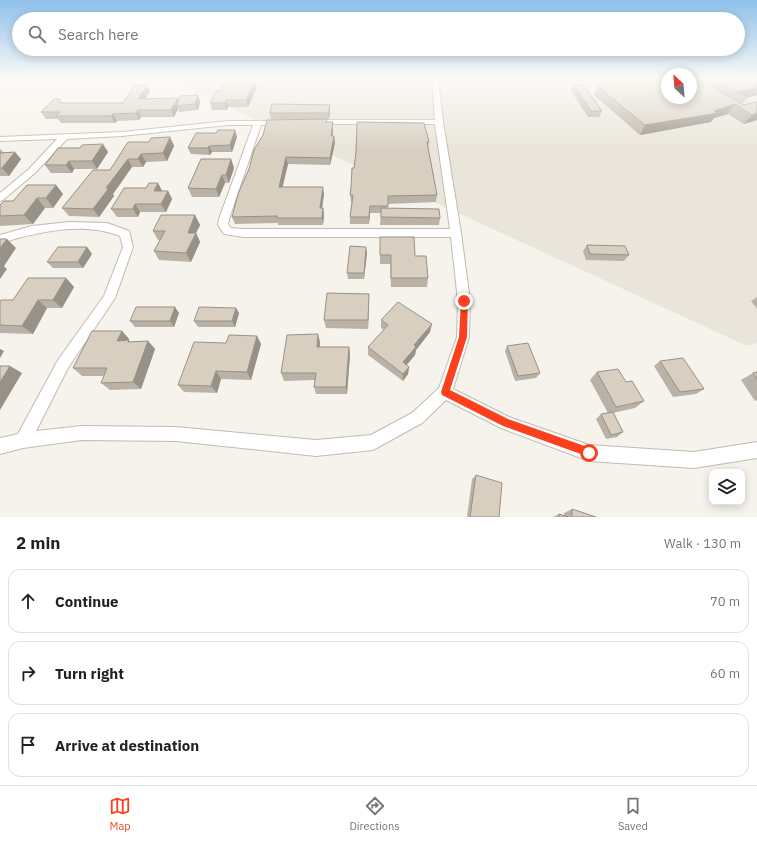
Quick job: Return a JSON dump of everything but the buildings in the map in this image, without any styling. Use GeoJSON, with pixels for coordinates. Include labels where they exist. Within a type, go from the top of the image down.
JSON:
{"type":"FeatureCollection","features":[{"type":"Feature","properties":{"kind":"street"},"geometry":{"type":"LineString","coordinates":[[0,446],[23,440],[82,433],[176,434],[316,448],[373,442],[417,418],[445,392],[463,337],[464,301],[437,103]]}},
{"type":"Feature","properties":{"kind":"street"},"geometry":{"type":"LineString","coordinates":[[311,122],[439,122]]}},
{"type":"Feature","properties":{"kind":"street"},"geometry":{"type":"LineString","coordinates":[[0,139],[64,137],[158,131],[228,123],[288,123]]}},
{"type":"Feature","properties":{"kind":"street"},"geometry":{"type":"LineString","coordinates":[[258,123],[224,219],[223,225],[228,231],[456,233]]}},
{"type":"Feature","properties":{"kind":"street"},"geometry":{"type":"LineString","coordinates":[[0,198],[32,171],[64,137]]}},
{"type":"Feature","properties":{"kind":"street"},"geometry":{"type":"LineString","coordinates":[[0,239],[32,230],[69,226],[107,227],[125,234],[128,247],[109,298],[63,364],[23,440]]}},
{"type":"Feature","properties":{"kind":"street"},"geometry":{"type":"LineString","coordinates":[[445,392],[506,423],[589,453],[694,460],[757,450]]}},
{"type":"Feature","properties":{"kind":"shaded area"},"geometry":{"type":"Polygon","coordinates":[[[219,103],[757,103],[757,343],[747,346],[219,103]]]}},
{"type":"Feature","properties":{"kind":"route"},"geometry":{"type":"LineString","coordinates":[[464,301],[463,337],[445,392],[506,423],[589,453]]}}]}
